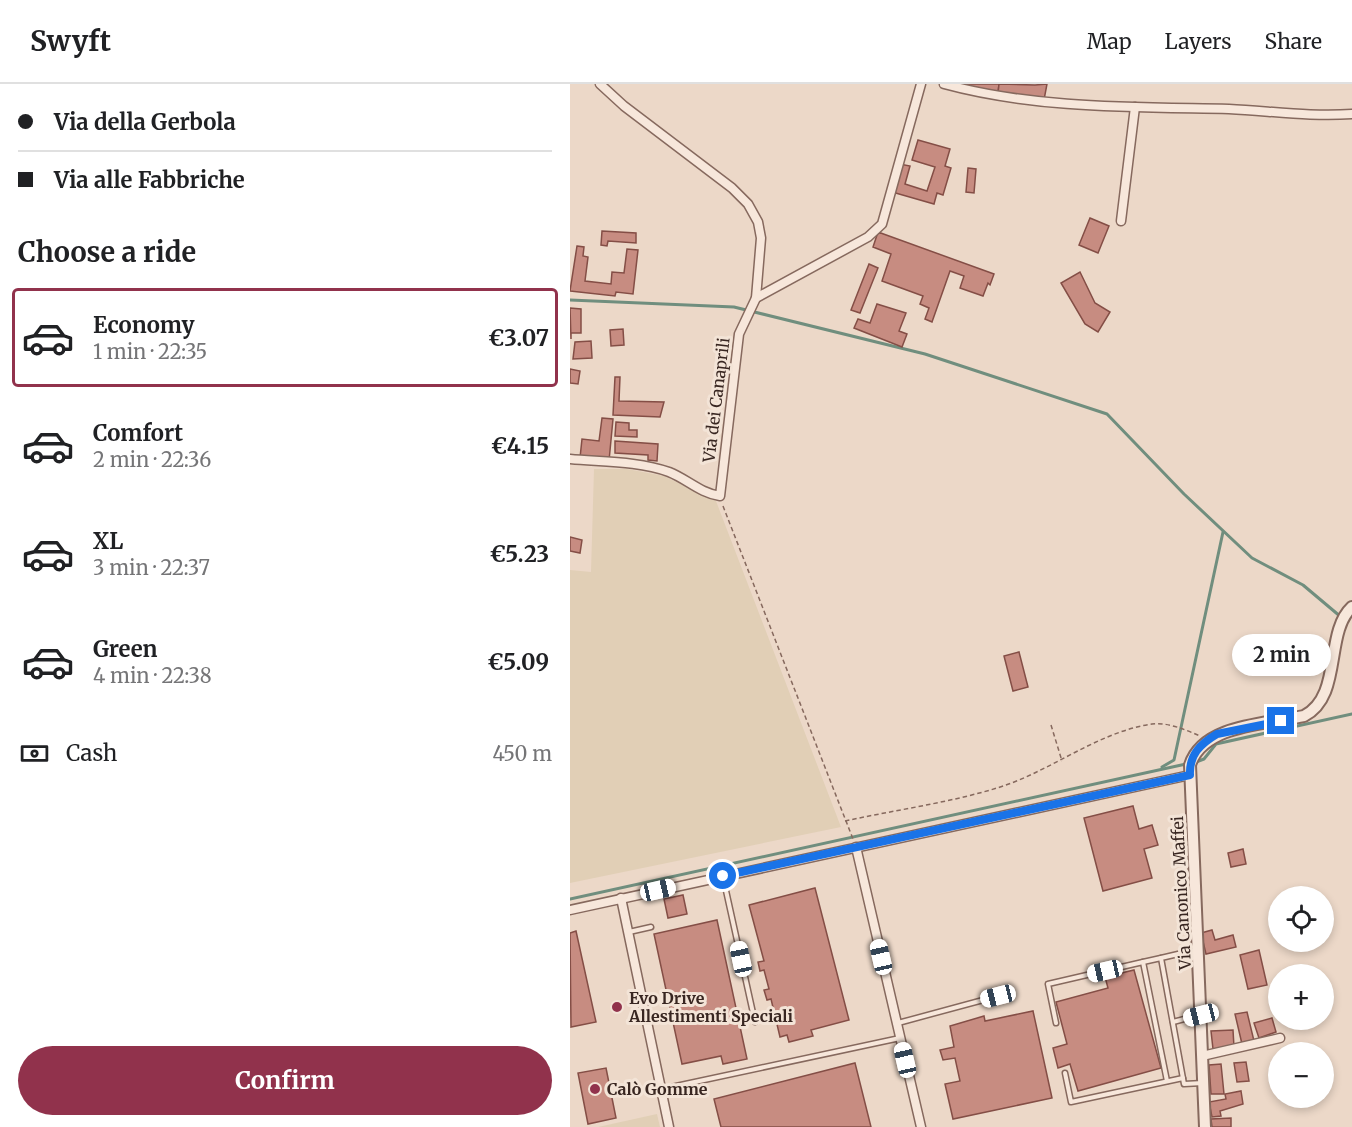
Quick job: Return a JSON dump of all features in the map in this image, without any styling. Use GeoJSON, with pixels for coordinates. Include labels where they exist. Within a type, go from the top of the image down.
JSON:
{"type":"FeatureCollection","features":[{"type":"Feature","properties":{"kind":"street","name":"Via dei Canaprili"},"geometry":{"type":"LineString","coordinates":[[570,459],[649,466],[671,473],[705,494],[720,496],[739,334],[756,298],[760,238],[758,222],[748,204],[732,188],[624,106],[600,84]]}},
{"type":"Feature","properties":{"kind":"street"},"geometry":{"type":"LineString","coordinates":[[756,298],[868,237],[882,224],[921,84]]}},
{"type":"Feature","properties":{"kind":"street"},"geometry":{"type":"LineString","coordinates":[[944,84],[982,94],[1135,107],[1255,110],[1318,116],[1352,114]]}},
{"type":"Feature","properties":{"kind":"street"},"geometry":{"type":"LineString","coordinates":[[1121,221],[1135,107]]}},
{"type":"Feature","properties":{"kind":"street"},"geometry":{"type":"LineString","coordinates":[[570,910],[1191,766],[1208,739],[1217,734],[1304,716],[1312,711],[1324,693],[1341,626],[1350,609]]}},
{"type":"Feature","properties":{"kind":"street","name":"Via Canonico Maffei"},"geometry":{"type":"LineString","coordinates":[[1191,766],[1205,1127]]}},
{"type":"Feature","properties":{"kind":"street"},"geometry":{"type":"LineString","coordinates":[[855,844],[921,1127]]}},
{"type":"Feature","properties":{"kind":"street"},"geometry":{"type":"LineString","coordinates":[[621,898],[669,1127]]}},
{"type":"Feature","properties":{"kind":"street"},"geometry":{"type":"LineString","coordinates":[[1203,1056],[1280,1038]]}},
{"type":"Feature","properties":{"kind":"lane"},"geometry":{"type":"LineString","coordinates":[[723,876],[755,1022]]}},
{"type":"Feature","properties":{"kind":"lane"},"geometry":{"type":"LineString","coordinates":[[628,933],[651,927]]}},
{"type":"Feature","properties":{"kind":"lane"},"geometry":{"type":"LineString","coordinates":[[1056,1023],[1048,984],[1198,949]]}},
{"type":"Feature","properties":{"kind":"lane"},"geometry":{"type":"LineString","coordinates":[[1161,958],[1184,1083],[1203,1083]]}},
{"type":"Feature","properties":{"kind":"lane"},"geometry":{"type":"LineString","coordinates":[[1143,962],[1167,1081]]}},
{"type":"Feature","properties":{"kind":"lane"},"geometry":{"type":"LineString","coordinates":[[896,1023],[998,996]]}},
{"type":"Feature","properties":{"kind":"lane"},"geometry":{"type":"LineString","coordinates":[[1173,1022],[1201,1015]]}},
{"type":"Feature","properties":{"kind":"lane"},"geometry":{"type":"LineString","coordinates":[[662,1090],[900,1038]]}},
{"type":"Feature","properties":{"kind":"lane"},"geometry":{"type":"LineString","coordinates":[[1065,1073],[1071,1102],[1183,1078]]}},
{"type":"Feature","properties":{"kind":"path"},"geometry":{"type":"LineString","coordinates":[[720,496],[855,844]]}},
{"type":"Feature","properties":{"kind":"path"},"geometry":{"type":"LineString","coordinates":[[846,821],[996,789],[1135,727],[1156,723],[1178,727],[1208,739]]}},
{"type":"Feature","properties":{"kind":"path"},"geometry":{"type":"LineString","coordinates":[[1051,725],[1062,761]]}},
{"type":"Feature","properties":{"kind":"shaded area"},"geometry":{"type":"Polygon","coordinates":[[[594,469],[627,469],[664,476],[716,501],[841,827],[570,883],[570,570],[591,572],[594,469]]]}},
{"type":"Feature","properties":{"kind":"shaded area"},"geometry":{"type":"Polygon","coordinates":[[[657,1114],[660,1127],[598,1127],[657,1114]]]}},
{"type":"Feature","properties":{"kind":"building"},"geometry":{"type":"Polygon","coordinates":[[[954,84],[999,84],[998,93],[954,84]]]}},
{"type":"Feature","properties":{"kind":"building"},"geometry":{"type":"Polygon","coordinates":[[[999,84],[1047,84],[1044,100],[998,93],[999,84]]]}},
{"type":"Feature","properties":{"kind":"building"},"geometry":{"type":"Polygon","coordinates":[[[918,140],[950,149],[945,166],[951,168],[943,195],[937,193],[934,204],[892,192],[900,164],[910,166],[905,184],[927,191],[935,167],[912,160],[918,140]]]}},
{"type":"Feature","properties":{"kind":"building"},"geometry":{"type":"Polygon","coordinates":[[[968,168],[976,169],[974,193],[966,192],[968,168]]]}},
{"type":"Feature","properties":{"kind":"building"},"geometry":{"type":"Polygon","coordinates":[[[1090,218],[1109,226],[1098,253],[1079,245],[1090,218]]]}},
{"type":"Feature","properties":{"kind":"building"},"geometry":{"type":"Polygon","coordinates":[[[602,231],[636,233],[636,243],[608,241],[607,246],[601,245],[602,231]]]}},
{"type":"Feature","properties":{"kind":"building"},"geometry":{"type":"Polygon","coordinates":[[[878,232],[994,274],[990,285],[988,283],[983,296],[960,288],[964,276],[950,271],[932,322],[925,319],[929,308],[920,304],[923,296],[882,281],[891,254],[873,247],[878,232]]]}},
{"type":"Feature","properties":{"kind":"building"},"geometry":{"type":"Polygon","coordinates":[[[577,246],[584,247],[583,256],[588,257],[585,281],[611,284],[612,272],[624,273],[627,249],[638,250],[633,294],[616,292],[615,296],[570,291],[577,246]]]}},
{"type":"Feature","properties":{"kind":"building"},"geometry":{"type":"Polygon","coordinates":[[[869,264],[878,268],[860,313],[851,310],[869,264]]]}},
{"type":"Feature","properties":{"kind":"building"},"geometry":{"type":"Polygon","coordinates":[[[1080,272],[1095,303],[1110,312],[1098,332],[1085,324],[1061,283],[1080,272]]]}},
{"type":"Feature","properties":{"kind":"building"},"geometry":{"type":"Polygon","coordinates":[[[877,304],[906,313],[899,331],[907,334],[902,347],[854,328],[858,319],[870,323],[877,304]]]}},
{"type":"Feature","properties":{"kind":"building"},"geometry":{"type":"Polygon","coordinates":[[[570,308],[581,309],[581,333],[571,333],[571,339],[570,308]]]}},
{"type":"Feature","properties":{"kind":"building"},"geometry":{"type":"Polygon","coordinates":[[[623,329],[624,345],[611,346],[610,330],[623,329]]]}},
{"type":"Feature","properties":{"kind":"building"},"geometry":{"type":"Polygon","coordinates":[[[591,341],[592,358],[573,359],[575,342],[591,341]]]}},
{"type":"Feature","properties":{"kind":"building"},"geometry":{"type":"Polygon","coordinates":[[[570,369],[580,371],[578,384],[570,383],[570,369]]]}},
{"type":"Feature","properties":{"kind":"building"},"geometry":{"type":"Polygon","coordinates":[[[615,377],[620,377],[619,401],[664,402],[660,417],[613,415],[615,377]]]}},
{"type":"Feature","properties":{"kind":"building"},"geometry":{"type":"Polygon","coordinates":[[[602,418],[613,419],[609,461],[580,458],[582,439],[599,441],[602,418]]]}},
{"type":"Feature","properties":{"kind":"building"},"geometry":{"type":"Polygon","coordinates":[[[616,422],[629,423],[629,430],[637,430],[637,437],[615,436],[616,422]]]}},
{"type":"Feature","properties":{"kind":"building"},"geometry":{"type":"Polygon","coordinates":[[[615,441],[658,444],[657,461],[648,460],[648,455],[615,453],[615,441]]]}},
{"type":"Feature","properties":{"kind":"building"},"geometry":{"type":"Polygon","coordinates":[[[570,537],[582,540],[580,553],[570,551],[570,537]]]}},
{"type":"Feature","properties":{"kind":"building"},"geometry":{"type":"Polygon","coordinates":[[[1019,652],[1028,687],[1013,691],[1004,656],[1019,652]]]}},
{"type":"Feature","properties":{"kind":"building"},"geometry":{"type":"Polygon","coordinates":[[[1133,806],[1139,829],[1152,825],[1158,845],[1144,849],[1152,878],[1103,891],[1084,818],[1133,806]]]}},
{"type":"Feature","properties":{"kind":"building"},"geometry":{"type":"Polygon","coordinates":[[[1243,849],[1246,864],[1231,867],[1228,853],[1243,849]]]}},
{"type":"Feature","properties":{"kind":"building"},"geometry":{"type":"Polygon","coordinates":[[[815,888],[849,1020],[811,1030],[813,1036],[789,1042],[787,1035],[780,1037],[771,999],[767,1000],[764,990],[769,989],[764,970],[760,971],[758,962],[764,961],[749,905],[815,888]]]}},
{"type":"Feature","properties":{"kind":"building"},"geometry":{"type":"Polygon","coordinates":[[[683,895],[687,914],[668,918],[664,899],[683,895]]]}},
{"type":"Feature","properties":{"kind":"building"},"geometry":{"type":"Polygon","coordinates":[[[717,920],[747,1059],[723,1064],[721,1056],[682,1064],[654,934],[717,920]]]}},
{"type":"Feature","properties":{"kind":"building"},"geometry":{"type":"Polygon","coordinates":[[[1212,930],[1215,940],[1233,935],[1236,947],[1206,954],[1201,933],[1212,930]]]}},
{"type":"Feature","properties":{"kind":"building"},"geometry":{"type":"Polygon","coordinates":[[[576,931],[596,1022],[571,1027],[570,933],[576,931]]]}},
{"type":"Feature","properties":{"kind":"building"},"geometry":{"type":"Polygon","coordinates":[[[1259,950],[1267,985],[1248,989],[1240,955],[1259,950]]]}},
{"type":"Feature","properties":{"kind":"building"},"geometry":{"type":"Polygon","coordinates":[[[1134,970],[1161,1068],[1078,1091],[1070,1064],[1058,1068],[1053,1048],[1067,1044],[1056,1002],[1108,988],[1105,977],[1134,970]]]}},
{"type":"Feature","properties":{"kind":"building"},"geometry":{"type":"Polygon","coordinates":[[[1033,1011],[1052,1098],[953,1119],[945,1084],[960,1081],[955,1058],[943,1060],[940,1050],[954,1047],[950,1026],[984,1016],[985,1021],[1033,1011]]]}},
{"type":"Feature","properties":{"kind":"building"},"geometry":{"type":"Polygon","coordinates":[[[1247,1012],[1254,1041],[1242,1044],[1235,1014],[1247,1012]]]}},
{"type":"Feature","properties":{"kind":"building"},"geometry":{"type":"Polygon","coordinates":[[[1268,1019],[1268,1030],[1275,1030],[1276,1032],[1259,1038],[1254,1023],[1268,1019]]]}},
{"type":"Feature","properties":{"kind":"building"},"geometry":{"type":"Polygon","coordinates":[[[1233,1030],[1234,1047],[1213,1049],[1211,1031],[1233,1030]]]}},
{"type":"Feature","properties":{"kind":"building"},"geometry":{"type":"Polygon","coordinates":[[[1246,1062],[1249,1081],[1237,1082],[1234,1063],[1246,1062]]]}},
{"type":"Feature","properties":{"kind":"building"},"geometry":{"type":"Polygon","coordinates":[[[855,1063],[871,1127],[721,1127],[714,1099],[855,1063]]]}},
{"type":"Feature","properties":{"kind":"building"},"geometry":{"type":"Polygon","coordinates":[[[1221,1064],[1224,1094],[1211,1094],[1209,1065],[1221,1064]]]}},
{"type":"Feature","properties":{"kind":"building"},"geometry":{"type":"Polygon","coordinates":[[[606,1068],[616,1118],[588,1124],[578,1073],[606,1068]]]}},
{"type":"Feature","properties":{"kind":"building"},"geometry":{"type":"Polygon","coordinates":[[[1241,1091],[1243,1104],[1220,1111],[1221,1116],[1212,1117],[1209,1102],[1226,1099],[1225,1094],[1241,1091]]]}},
{"type":"Feature","properties":{"kind":"building"},"geometry":{"type":"Polygon","coordinates":[[[1231,1118],[1231,1127],[1212,1127],[1211,1119],[1231,1118]]]}},
{"type":"Feature","properties":{"kind":"waterway"},"geometry":{"type":"LineString","coordinates":[[570,300],[734,307],[925,354],[1107,414],[1184,494],[1252,558],[1303,585],[1341,617]]}},
{"type":"Feature","properties":{"kind":"waterway"},"geometry":{"type":"LineString","coordinates":[[1162,767],[1174,760],[1223,532]]}},
{"type":"Feature","properties":{"kind":"waterway"},"geometry":{"type":"LineString","coordinates":[[1196,762],[1204,759],[1216,744],[1352,714]]}},
{"type":"Feature","properties":{"kind":"waterway"},"geometry":{"type":"LineString","coordinates":[[570,899],[1186,764]]}},
{"type":"Feature","properties":{"kind":"place","name":"Evo Drive Allestimenti Speciali"},"geometry":{"type":"Point","coordinates":[617,1007]}},
{"type":"Feature","properties":{"kind":"place","name":"Calò Gomme"},"geometry":{"type":"Point","coordinates":[595,1089]}},
{"type":"Feature","properties":{"kind":"route"},"geometry":{"type":"LineString","coordinates":[[723,876],[1190,775],[1193,756],[1199,746],[1208,739],[1217,734],[1281,721]]}}]}
